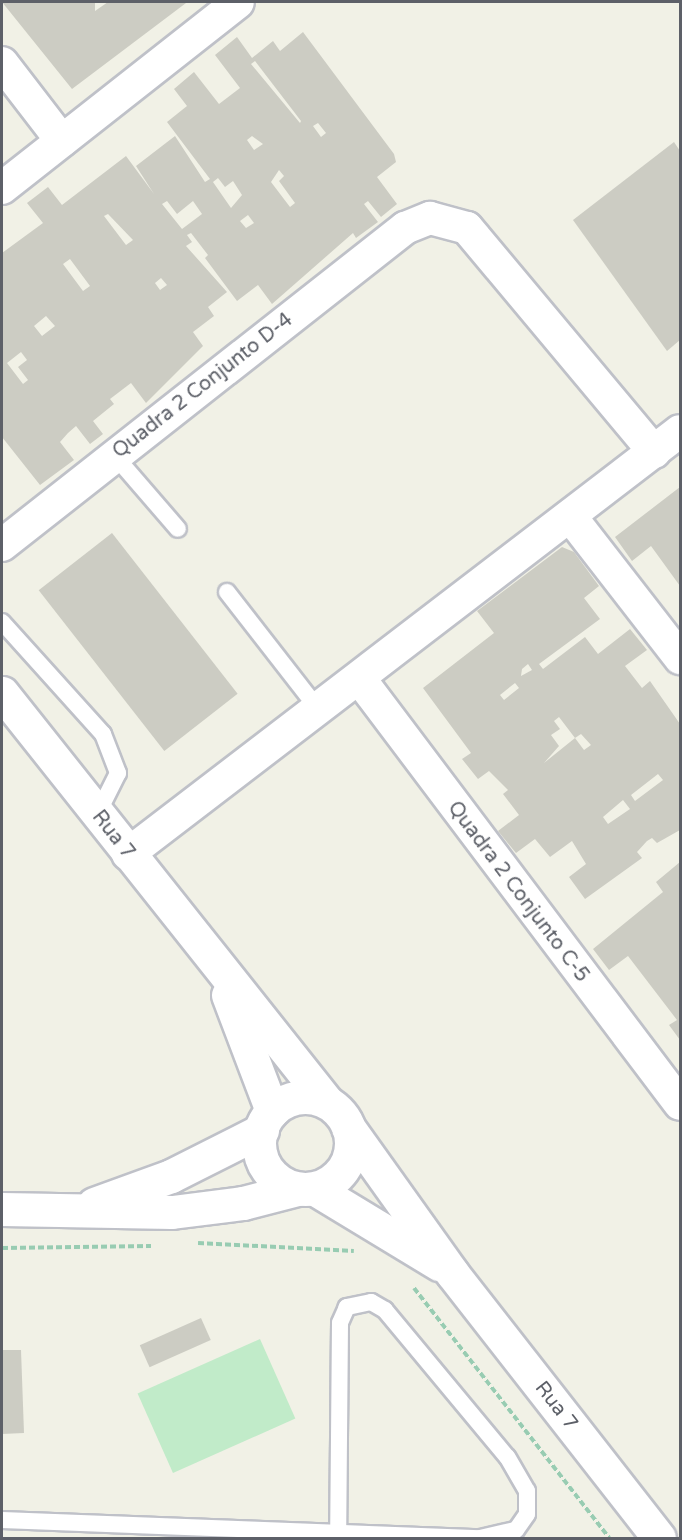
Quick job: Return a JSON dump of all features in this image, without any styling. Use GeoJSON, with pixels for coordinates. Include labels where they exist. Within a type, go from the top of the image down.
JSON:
{"type":"FeatureCollection","features":[{"type":"Feature","properties":{"kind":"main road","name":"Rua 7"},"geometry":{"type":"LineString","coordinates":[[2,693],[223,979],[327,1102]]}},
{"type":"Feature","properties":{"kind":"main road","name":"Rua 7"},"geometry":{"type":"LineString","coordinates":[[223,979],[267,1121]]}},
{"type":"Feature","properties":{"kind":"main road"},"geometry":{"type":"LineString","coordinates":[[2,1209],[172,1212],[243,1203],[306,1189],[330,1182],[349,1158],[348,1127],[327,1102],[298,1098],[267,1121],[171,1176],[81,1209]]}},
{"type":"Feature","properties":{"kind":"main road"},"geometry":{"type":"LineString","coordinates":[[267,1121],[266,1167],[306,1189]]}},
{"type":"Feature","properties":{"kind":"main road","name":"Rua 7"},"geometry":{"type":"LineString","coordinates":[[348,1127],[452,1273],[659,1539]]}},
{"type":"Feature","properties":{"kind":"main road","name":"Rua 7"},"geometry":{"type":"LineString","coordinates":[[306,1189],[452,1273]]}},
{"type":"Feature","properties":{"kind":"street"},"geometry":{"type":"LineString","coordinates":[[2,188],[238,2]]}},
{"type":"Feature","properties":{"kind":"street"},"geometry":{"type":"LineString","coordinates":[[2,63],[62,141]]}},
{"type":"Feature","properties":{"kind":"street","name":"Quadra 2 Conjunto D-4"},"geometry":{"type":"LineString","coordinates":[[4,538],[115,456],[405,228],[430,218],[467,228],[654,452]]}},
{"type":"Feature","properties":{"kind":"street"},"geometry":{"type":"LineString","coordinates":[[128,854],[681,431]]}},
{"type":"Feature","properties":{"kind":"street"},"geometry":{"type":"LineString","coordinates":[[570,516],[681,658]]}},
{"type":"Feature","properties":{"kind":"street","name":"Quadra 2 Conjunto C-5"},"geometry":{"type":"LineString","coordinates":[[359,678],[681,1104]]}},
{"type":"Feature","properties":{"kind":"lane"},"geometry":{"type":"LineString","coordinates":[[115,456],[178,529]]}},
{"type":"Feature","properties":{"kind":"lane"},"geometry":{"type":"LineString","coordinates":[[227,591],[318,709]]}},
{"type":"Feature","properties":{"kind":"lane"},"geometry":{"type":"LineString","coordinates":[[2,621],[103,734],[118,773],[97,815]]}},
{"type":"Feature","properties":{"kind":"lane"},"geometry":{"type":"LineString","coordinates":[[2,1520],[480,1538],[516,1530],[527,1514],[527,1491],[507,1457],[385,1310],[371,1302],[348,1307],[340,1323],[338,1532]]}},
{"type":"Feature","properties":{"kind":"path"},"geometry":{"type":"LineString","coordinates":[[602,1539],[606,1534]]}},
{"type":"Feature","properties":{"kind":"green space"},"geometry":{"type":"Polygon","coordinates":[[[260,1339],[295,1418],[173,1473],[138,1394],[260,1339]]]}},
{"type":"Feature","properties":{"kind":"building"},"geometry":{"type":"Polygon","coordinates":[[[2,2],[95,2],[95,11],[108,2],[186,3],[72,89],[2,2]]]}},
{"type":"Feature","properties":{"kind":"building"},"geometry":{"type":"Polygon","coordinates":[[[303,32],[394,154],[396,162],[377,177],[397,204],[381,217],[368,201],[364,204],[378,222],[356,238],[353,233],[272,304],[258,285],[237,301],[205,258],[208,255],[191,233],[187,235],[192,242],[186,246],[227,292],[208,307],[214,316],[193,332],[203,346],[146,403],[131,383],[110,399],[114,404],[93,421],[103,434],[90,444],[76,426],[60,442],[74,460],[40,485],[2,437],[2,253],[43,223],[27,203],[48,187],[62,205],[126,156],[154,194],[136,166],[175,136],[205,182],[210,179],[167,122],[187,106],[174,89],[194,72],[219,104],[240,88],[215,55],[237,37],[252,58],[273,41],[280,51],[303,32]],[[255,61],[251,64],[300,123],[301,121],[255,61]],[[318,123],[313,126],[321,137],[326,133],[318,123]],[[252,136],[247,140],[254,150],[263,144],[252,136]],[[279,170],[271,182],[290,207],[295,203],[279,181],[284,176],[279,170]],[[218,178],[213,182],[231,208],[242,195],[233,181],[225,187],[218,178]],[[167,201],[162,204],[182,229],[202,214],[193,201],[177,214],[167,201]],[[108,214],[104,216],[126,245],[133,240],[108,214]],[[248,215],[240,221],[246,228],[254,223],[248,215]],[[70,259],[63,264],[83,291],[90,286],[70,259]],[[161,278],[155,283],[160,290],[167,285],[161,278]],[[46,316],[34,326],[42,336],[55,326],[46,316]],[[21,352],[7,363],[23,384],[28,380],[18,367],[27,360],[21,352]]]}},
{"type":"Feature","properties":{"kind":"building"},"geometry":{"type":"Polygon","coordinates":[[[674,142],[680,151],[680,340],[667,351],[573,220],[674,142]]]}},
{"type":"Feature","properties":{"kind":"building"},"geometry":{"type":"Polygon","coordinates":[[[680,487],[680,586],[651,546],[632,561],[615,537],[680,487]]]}},
{"type":"Feature","properties":{"kind":"building"},"geometry":{"type":"Polygon","coordinates":[[[112,533],[238,694],[164,751],[39,590],[112,533]]]}},
{"type":"Feature","properties":{"kind":"building"},"geometry":{"type":"Polygon","coordinates":[[[562,547],[574,552],[599,586],[584,598],[600,619],[539,664],[543,669],[585,637],[598,654],[630,629],[647,650],[625,666],[642,688],[650,681],[680,724],[680,830],[657,843],[652,838],[647,841],[637,852],[642,858],[585,899],[569,877],[586,864],[572,841],[550,857],[535,839],[516,853],[498,831],[519,815],[503,794],[508,790],[489,771],[478,779],[462,759],[471,753],[423,688],[494,633],[477,611],[562,547]],[[528,664],[522,669],[521,676],[532,670],[528,664]],[[515,683],[500,695],[504,700],[519,688],[515,683]],[[559,717],[554,721],[560,729],[551,735],[559,746],[544,763],[575,738],[559,717]],[[581,734],[575,738],[584,750],[591,745],[581,734]],[[658,774],[631,795],[635,801],[663,780],[658,774]],[[623,800],[603,817],[608,824],[630,809],[623,800]]]}},
{"type":"Feature","properties":{"kind":"building"},"geometry":{"type":"Polygon","coordinates":[[[680,862],[680,1040],[669,1025],[677,1020],[628,956],[609,970],[593,949],[663,892],[656,882],[680,862]]]}},
{"type":"Feature","properties":{"kind":"building"},"geometry":{"type":"Polygon","coordinates":[[[201,1318],[211,1340],[150,1367],[140,1345],[201,1318]]]}},
{"type":"Feature","properties":{"kind":"building"},"geometry":{"type":"Polygon","coordinates":[[[2,1350],[21,1350],[24,1433],[2,1434],[2,1350]]]}}]}
